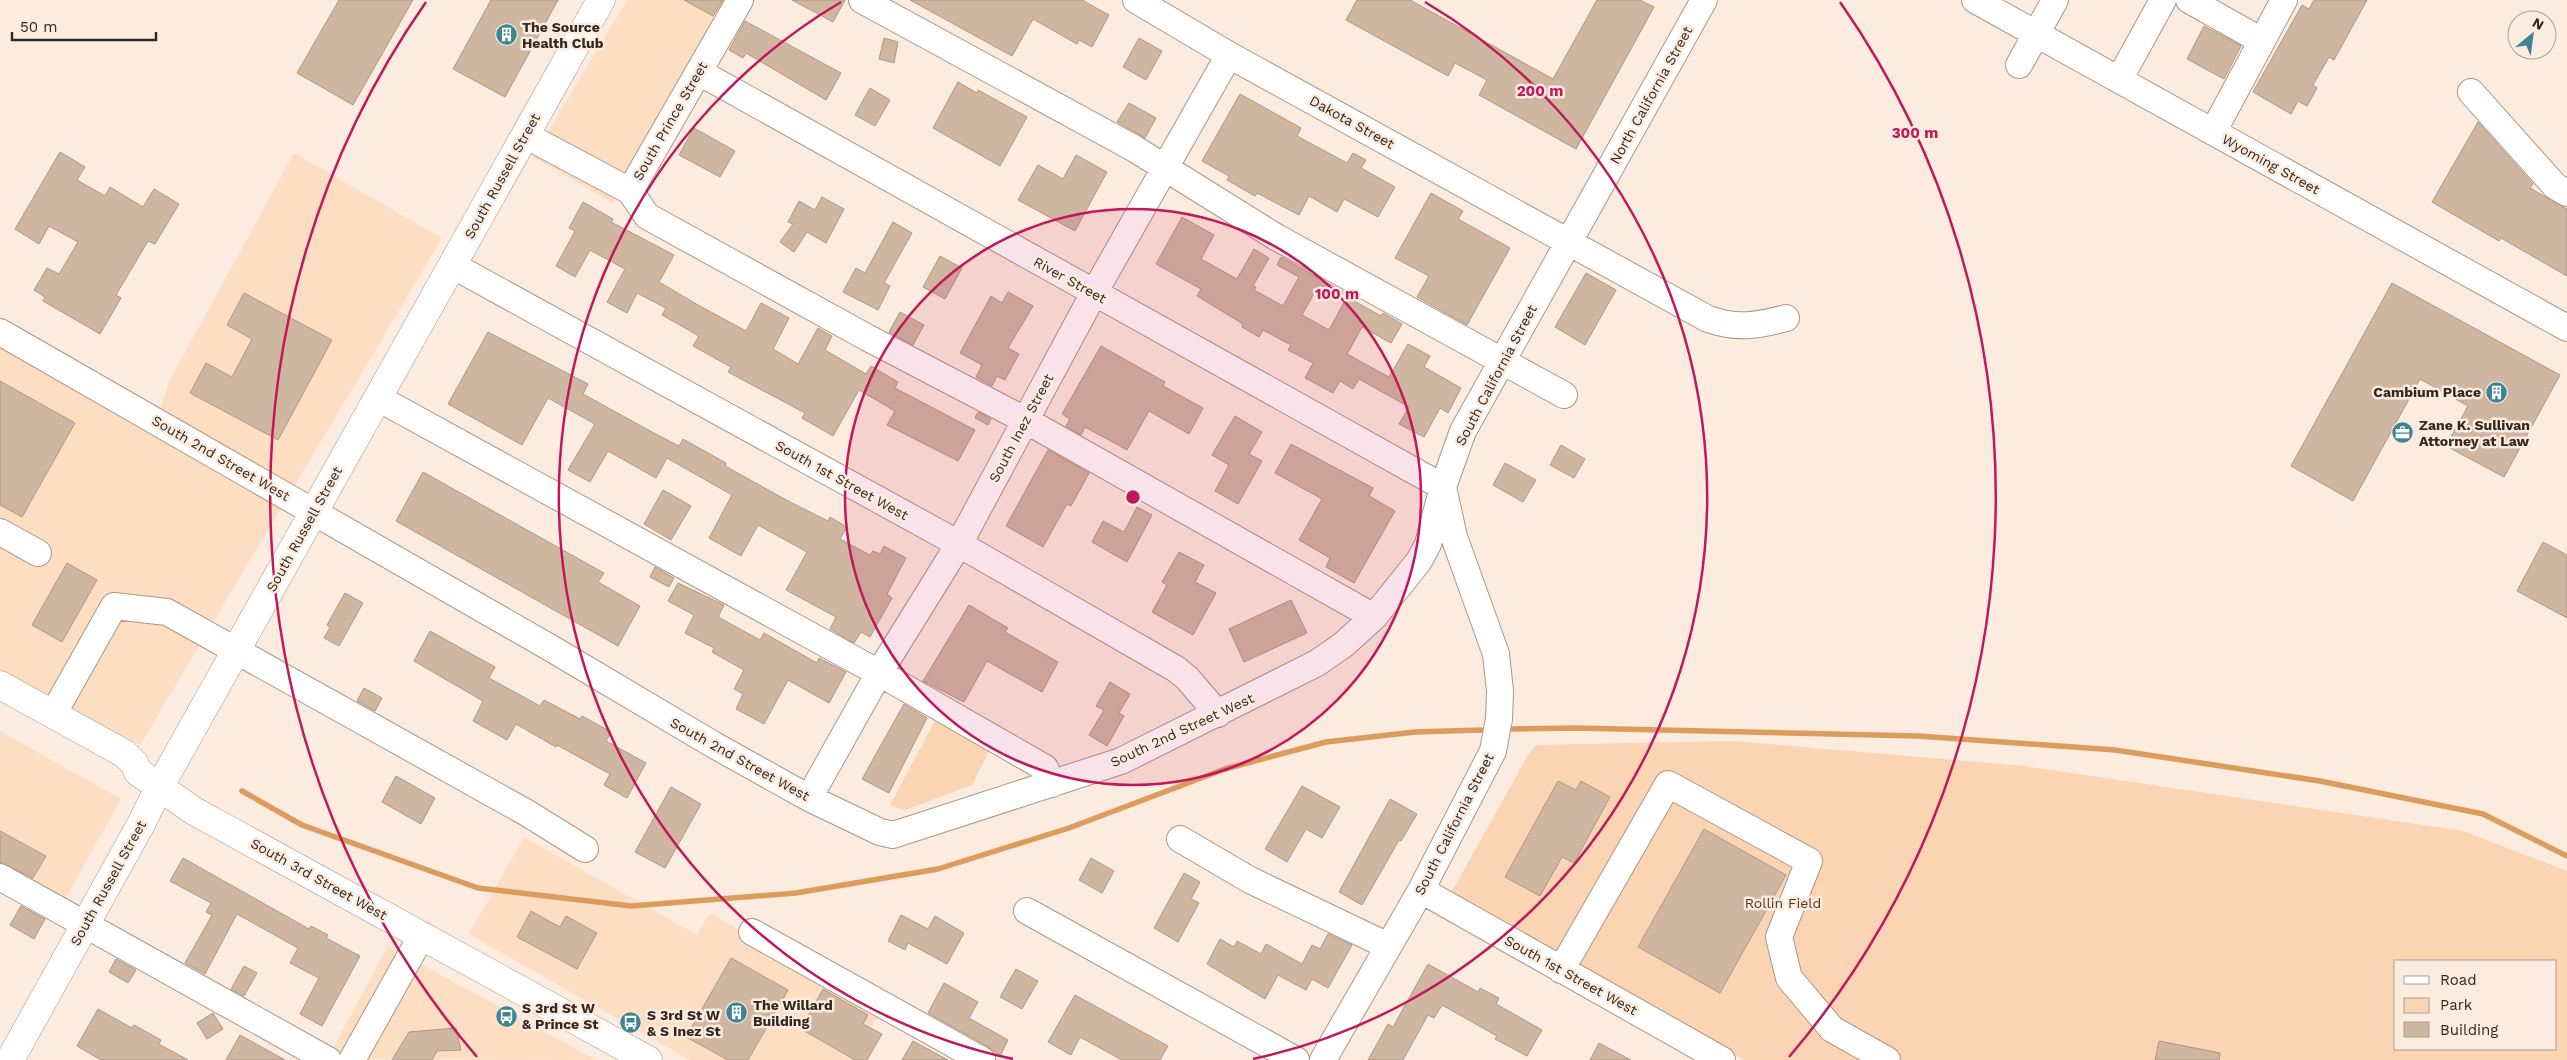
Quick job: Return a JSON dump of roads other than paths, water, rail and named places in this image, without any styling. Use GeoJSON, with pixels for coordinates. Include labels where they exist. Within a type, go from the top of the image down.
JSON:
{"type":"FeatureCollection","features":[{"type":"Feature","properties":{"kind":"main road","name":"South Russell Street"},"geometry":{"type":"LineString","coordinates":[[10,1060],[85,925],[149,779],[236,650],[602,0]]}},
{"type":"Feature","properties":{"kind":"main road","name":"South 3rd Street West"},"geometry":{"type":"LineString","coordinates":[[0,685],[125,754],[149,779],[194,811],[648,1060]]}},
{"type":"Feature","properties":{"kind":"main road"},"geometry":{"type":"LineString","coordinates":[[0,706],[117,771],[149,779]]}},
{"type":"Feature","properties":{"kind":"street","name":"South Prince Street"},"geometry":{"type":"LineString","coordinates":[[526,135],[630,191],[740,0]]}},
{"type":"Feature","properties":{"kind":"street"},"geometry":{"type":"LineString","coordinates":[[862,0],[1134,149],[1276,237],[1564,395]]}},
{"type":"Feature","properties":{"kind":"street","name":"Dakota Street"},"geometry":{"type":"LineString","coordinates":[[1136,0],[1229,55],[1708,319],[1727,326],[1758,326],[1786,318]]}},
{"type":"Feature","properties":{"kind":"street","name":"North California Street"},"geometry":{"type":"LineString","coordinates":[[1597,190],[1704,0]]}},
{"type":"Feature","properties":{"kind":"street","name":"Wyoming Street"},"geometry":{"type":"LineString","coordinates":[[1975,0],[2567,328]]}},
{"type":"Feature","properties":{"kind":"street"},"geometry":{"type":"LineString","coordinates":[[2019,65],[2055,0]]}},
{"type":"Feature","properties":{"kind":"street"},"geometry":{"type":"LineString","coordinates":[[2119,80],[2163,0]]}},
{"type":"Feature","properties":{"kind":"street"},"geometry":{"type":"LineString","coordinates":[[2189,0],[2262,41]]}},
{"type":"Feature","properties":{"kind":"street"},"geometry":{"type":"LineString","coordinates":[[2213,132],[2284,0]]}},
{"type":"Feature","properties":{"kind":"street","name":"South Inez Street"},"geometry":{"type":"LineString","coordinates":[[809,798],[879,673],[959,544],[1094,293],[1229,55]]}},
{"type":"Feature","properties":{"kind":"street","name":"River Street"},"geometry":{"type":"LineString","coordinates":[[699,72],[1443,487]]}},
{"type":"Feature","properties":{"kind":"street"},"geometry":{"type":"LineString","coordinates":[[2471,92],[2555,186],[2567,193]]}},
{"type":"Feature","properties":{"kind":"street","name":"South California Street"},"geometry":{"type":"LineString","coordinates":[[1323,1060],[1421,890],[1491,758],[1499,719],[1500,691],[1496,654],[1454,537],[1443,487],[1463,431],[1597,190]]}},
{"type":"Feature","properties":{"kind":"street"},"geometry":{"type":"LineString","coordinates":[[630,191],[647,216],[868,338],[1025,420],[1374,617]]}},
{"type":"Feature","properties":{"kind":"street","name":"South 1st Street West"},"geometry":{"type":"LineString","coordinates":[[452,265],[959,544],[1176,669],[1191,682],[1218,714]]}},
{"type":"Feature","properties":{"kind":"street","name":"South 2nd Street West"},"geometry":{"type":"LineString","coordinates":[[0,332],[314,511],[714,745],[809,798],[880,832],[893,835],[1121,761],[1317,663],[1343,645],[1374,617],[1419,561],[1428,544],[1443,487]]}},
{"type":"Feature","properties":{"kind":"street"},"geometry":{"type":"LineString","coordinates":[[378,398],[879,673],[1045,768],[1052,784]]}},
{"type":"Feature","properties":{"kind":"street"},"geometry":{"type":"LineString","coordinates":[[0,532],[38,553]]}},
{"type":"Feature","properties":{"kind":"street"},"geometry":{"type":"LineString","coordinates":[[53,714],[114,606],[167,612],[307,692],[527,813],[586,849]]}},
{"type":"Feature","properties":{"kind":"street"},"geometry":{"type":"LineString","coordinates":[[1562,970],[1668,784],[1809,861],[1779,937],[1789,978],[1832,1028],[1887,1060]]}},
{"type":"Feature","properties":{"kind":"street"},"geometry":{"type":"LineString","coordinates":[[1180,839],[1250,880],[1388,946]]}},
{"type":"Feature","properties":{"kind":"street"},"geometry":{"type":"LineString","coordinates":[[0,877],[328,1060]]}},
{"type":"Feature","properties":{"kind":"street","name":"South 1st Street West"},"geometry":{"type":"LineString","coordinates":[[1421,890],[1722,1060]]}},
{"type":"Feature","properties":{"kind":"street"},"geometry":{"type":"LineString","coordinates":[[1027,911],[1296,1060]]}},
{"type":"Feature","properties":{"kind":"street"},"geometry":{"type":"LineString","coordinates":[[752,932],[982,1060]]}},
{"type":"Feature","properties":{"kind":"street"},"geometry":{"type":"LineString","coordinates":[[352,1060],[422,935]]}},
{"type":"Feature","properties":{"kind":"waterway"},"geometry":{"type":"LineString","coordinates":[[1513,729],[1576,728],[1918,736],[2115,750],[2320,781],[2483,814],[2567,856]]}},
{"type":"Feature","properties":{"kind":"waterway"},"geometry":{"type":"LineString","coordinates":[[242,791],[302,825],[478,888],[631,906],[796,893],[938,869],[1069,828],[1225,769],[1326,742],[1415,732],[1481,730]]}},
{"type":"Feature","properties":{"kind":"place","name":"The Source Health Club"},"geometry":{"type":"Point","coordinates":[506,35]}},
{"type":"Feature","properties":{"kind":"place","name":"Cambium Place"},"geometry":{"type":"Point","coordinates":[2497,392]}},
{"type":"Feature","properties":{"kind":"place","name":"Zane K. Sullivan Attorney at Law"},"geometry":{"type":"Point","coordinates":[2403,433]}},
{"type":"Feature","properties":{"kind":"place","name":"The Willard Building"},"geometry":{"type":"Point","coordinates":[737,1013]}},
{"type":"Feature","properties":{"kind":"place","name":"S 3rd St W & Prince St"},"geometry":{"type":"Point","coordinates":[506,1016]}},
{"type":"Feature","properties":{"kind":"place","name":"S 3rd St W & S Inez St"},"geometry":{"type":"Point","coordinates":[631,1023]}},
{"type":"Feature","properties":{"kind":"park label","name":"Rollin Field"},"geometry":{"type":"Point","coordinates":[1783,903]}}]}
